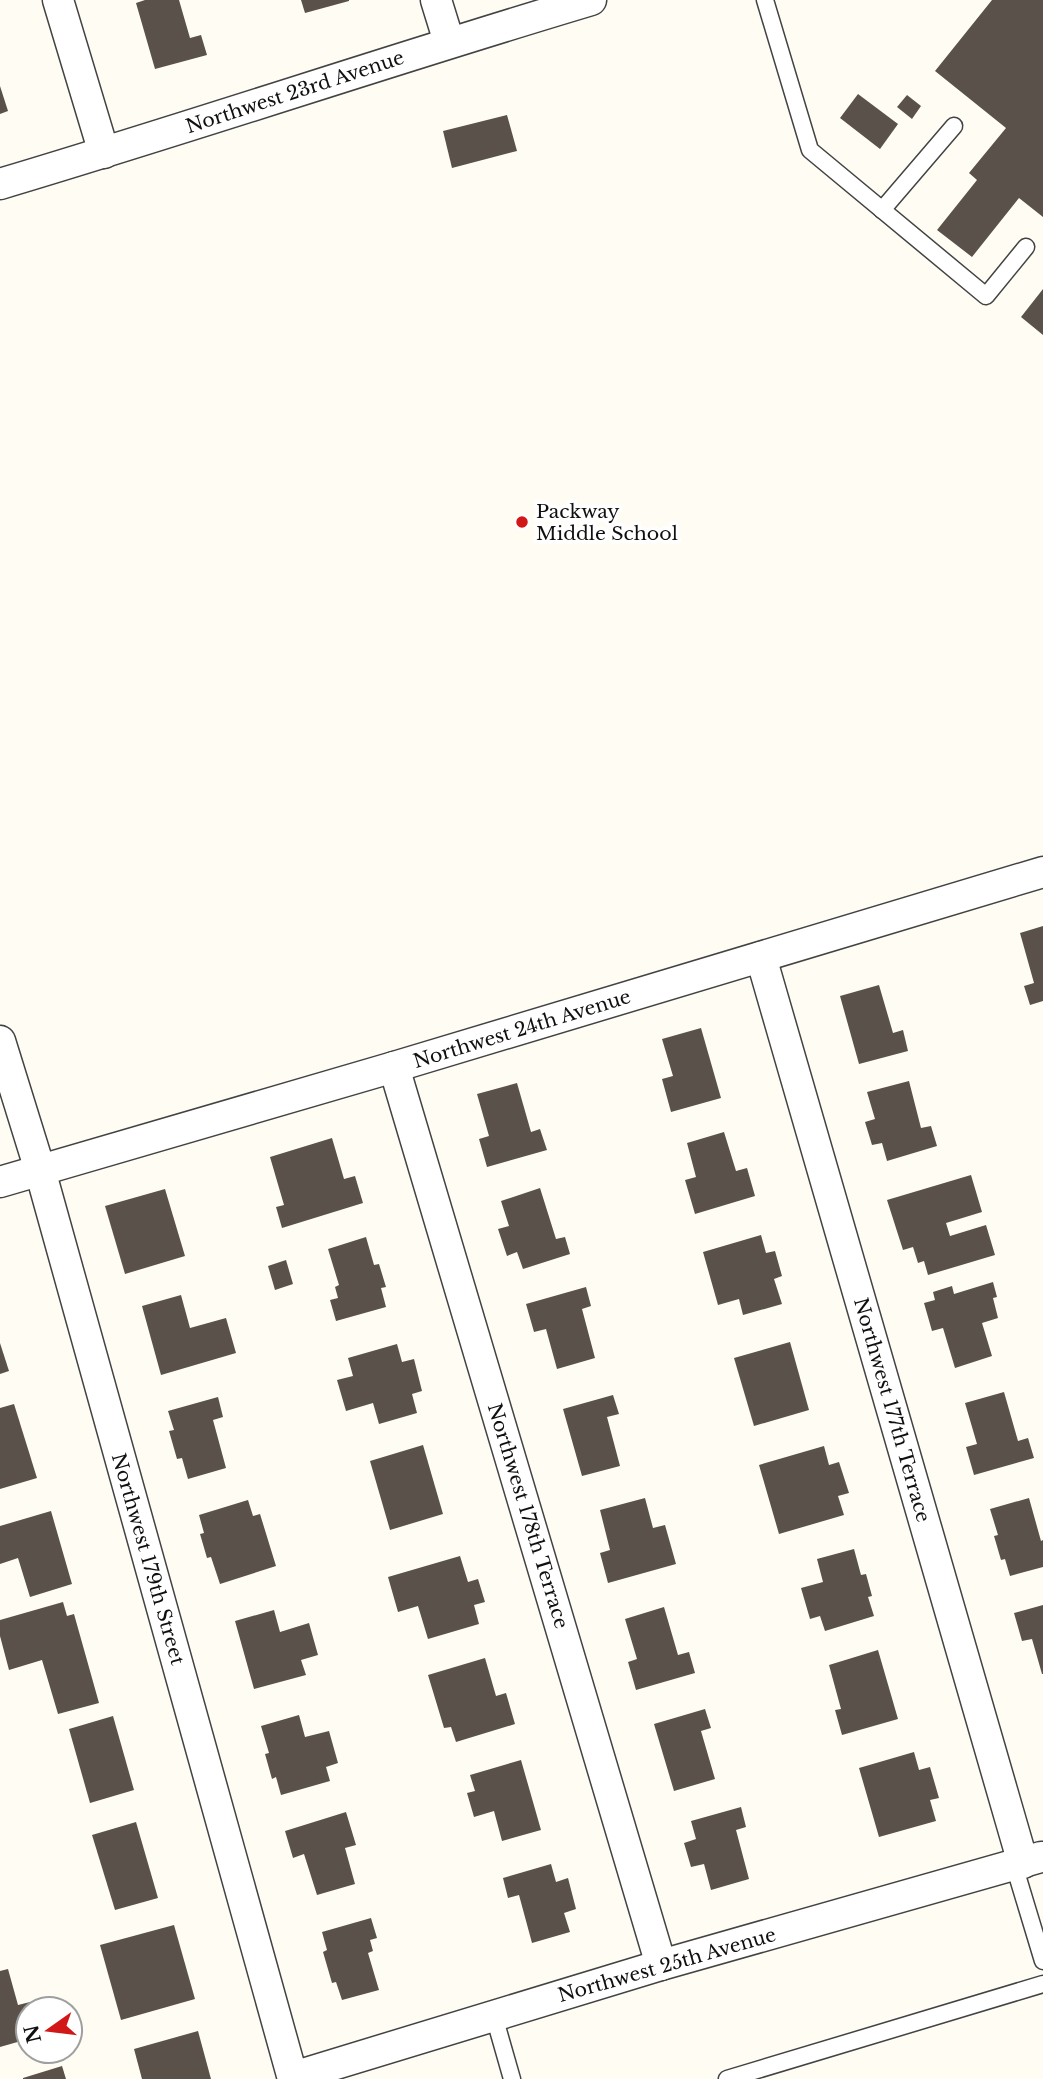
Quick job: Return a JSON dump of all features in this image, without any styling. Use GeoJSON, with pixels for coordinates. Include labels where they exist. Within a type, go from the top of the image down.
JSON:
{"type":"FeatureCollection","features":[{"type":"Feature","properties":{"kind":"street"},"geometry":{"type":"LineString","coordinates":[[58,0],[104,153]]}},
{"type":"Feature","properties":{"kind":"street"},"geometry":{"type":"LineString","coordinates":[[436,0],[449,42]]}},
{"type":"Feature","properties":{"kind":"street","name":"Northwest 23rd Avenue"},"geometry":{"type":"LineString","coordinates":[[0,184],[449,42],[591,0]]}},
{"type":"Feature","properties":{"kind":"street","name":"Northwest 24th Avenue"},"geometry":{"type":"LineString","coordinates":[[0,1182],[1043,872]]}},
{"type":"Feature","properties":{"kind":"street","name":"Northwest 177th Terrace"},"geometry":{"type":"LineString","coordinates":[[761,957],[1027,1862]]}},
{"type":"Feature","properties":{"kind":"street","name":"Northwest 179th Street"},"geometry":{"type":"LineString","coordinates":[[0,1041],[40,1170],[293,2078]]}},
{"type":"Feature","properties":{"kind":"street","name":"Northwest 178th Terrace"},"geometry":{"type":"LineString","coordinates":[[394,1067],[661,1965]]}},
{"type":"Feature","properties":{"kind":"street","name":"Northwest 25th Avenue"},"geometry":{"type":"LineString","coordinates":[[293,2078],[661,1965],[1027,1862]]}},
{"type":"Feature","properties":{"kind":"lane"},"geometry":{"type":"LineString","coordinates":[[765,0],[810,150],[986,296],[1026,247]]}},
{"type":"Feature","properties":{"kind":"lane"},"geometry":{"type":"LineString","coordinates":[[882,210],[954,126]]}},
{"type":"Feature","properties":{"kind":"lane"},"geometry":{"type":"LineString","coordinates":[[1027,1862],[1043,1961]]}},
{"type":"Feature","properties":{"kind":"lane"},"geometry":{"type":"LineString","coordinates":[[727,2079],[1043,1984]]}},
{"type":"Feature","properties":{"kind":"lane"},"geometry":{"type":"LineString","coordinates":[[494,2016],[512,2079]]}},
{"type":"Feature","properties":{"kind":"building"},"geometry":{"type":"Polygon","coordinates":[[[145,0],[179,0],[190,38],[201,35],[207,55],[155,69],[136,3],[145,0]]]}},
{"type":"Feature","properties":{"kind":"building"},"geometry":{"type":"Polygon","coordinates":[[[301,0],[349,0],[349,1],[305,13],[301,0]]]}},
{"type":"Feature","properties":{"kind":"building"},"geometry":{"type":"Polygon","coordinates":[[[992,0],[1043,0],[1043,217],[1019,198],[972,257],[937,230],[977,180],[969,173],[1006,128],[935,71],[992,0]]]}},
{"type":"Feature","properties":{"kind":"building"},"geometry":{"type":"Polygon","coordinates":[[[0,86],[8,111],[0,114],[0,86]]]}},
{"type":"Feature","properties":{"kind":"building"},"geometry":{"type":"Polygon","coordinates":[[[858,94],[898,124],[880,149],[840,118],[858,94]]]}},
{"type":"Feature","properties":{"kind":"building"},"geometry":{"type":"Polygon","coordinates":[[[907,95],[921,106],[912,119],[897,107],[907,95]]]}},
{"type":"Feature","properties":{"kind":"building"},"geometry":{"type":"Polygon","coordinates":[[[507,115],[517,151],[452,168],[443,131],[507,115]]]}},
{"type":"Feature","properties":{"kind":"building"},"geometry":{"type":"Polygon","coordinates":[[[1043,289],[1043,335],[1021,317],[1043,289]]]}},
{"type":"Feature","properties":{"kind":"building"},"geometry":{"type":"Polygon","coordinates":[[[1043,926],[1043,1001],[1030,1005],[1024,986],[1034,983],[1020,933],[1043,926]]]}},
{"type":"Feature","properties":{"kind":"building"},"geometry":{"type":"Polygon","coordinates":[[[879,985],[893,1033],[903,1030],[908,1051],[859,1064],[840,996],[879,985]]]}},
{"type":"Feature","properties":{"kind":"building"},"geometry":{"type":"Polygon","coordinates":[[[701,1028],[721,1098],[671,1112],[662,1079],[673,1076],[662,1039],[701,1028]]]}},
{"type":"Feature","properties":{"kind":"building"},"geometry":{"type":"Polygon","coordinates":[[[909,1081],[921,1128],[931,1126],[937,1146],[887,1161],[882,1143],[872,1145],[865,1122],[875,1119],[867,1092],[909,1081]]]}},
{"type":"Feature","properties":{"kind":"building"},"geometry":{"type":"Polygon","coordinates":[[[517,1083],[531,1132],[540,1129],[547,1150],[487,1167],[479,1139],[489,1136],[477,1094],[517,1083]]]}},
{"type":"Feature","properties":{"kind":"building"},"geometry":{"type":"Polygon","coordinates":[[[724,1132],[736,1171],[747,1168],[755,1196],[695,1214],[685,1180],[696,1177],[687,1143],[724,1132]]]}},
{"type":"Feature","properties":{"kind":"building"},"geometry":{"type":"Polygon","coordinates":[[[332,1138],[344,1179],[355,1176],[363,1203],[282,1228],[276,1207],[284,1205],[270,1157],[332,1138]]]}},
{"type":"Feature","properties":{"kind":"building"},"geometry":{"type":"Polygon","coordinates":[[[971,1175],[982,1212],[946,1223],[950,1236],[986,1225],[995,1255],[928,1275],[924,1261],[918,1263],[913,1247],[903,1250],[887,1200],[971,1175]]]}},
{"type":"Feature","properties":{"kind":"building"},"geometry":{"type":"Polygon","coordinates":[[[540,1188],[556,1239],[565,1237],[570,1254],[523,1269],[517,1252],[507,1256],[498,1229],[509,1226],[501,1201],[540,1188]]]}},
{"type":"Feature","properties":{"kind":"building"},"geometry":{"type":"Polygon","coordinates":[[[165,1189],[185,1256],[125,1274],[105,1206],[165,1189]]]}},
{"type":"Feature","properties":{"kind":"building"},"geometry":{"type":"Polygon","coordinates":[[[761,1235],[766,1253],[775,1251],[782,1276],[774,1279],[782,1304],[743,1315],[739,1299],[718,1305],[703,1252],[761,1235]]]}},
{"type":"Feature","properties":{"kind":"building"},"geometry":{"type":"Polygon","coordinates":[[[366,1237],[374,1265],[379,1264],[386,1287],[381,1288],[386,1307],[336,1321],[330,1300],[338,1298],[335,1287],[339,1285],[328,1249],[366,1237]]]}},
{"type":"Feature","properties":{"kind":"building"},"geometry":{"type":"Polygon","coordinates":[[[286,1260],[293,1284],[275,1290],[268,1266],[286,1260]]]}},
{"type":"Feature","properties":{"kind":"building"},"geometry":{"type":"Polygon","coordinates":[[[993,1282],[997,1297],[993,1298],[998,1318],[982,1323],[992,1356],[955,1368],[943,1328],[932,1331],[924,1303],[935,1300],[933,1292],[952,1286],[954,1294],[993,1282]]]}},
{"type":"Feature","properties":{"kind":"building"},"geometry":{"type":"Polygon","coordinates":[[[586,1287],[591,1306],[582,1309],[595,1358],[557,1369],[546,1329],[534,1332],[526,1304],[586,1287]]]}},
{"type":"Feature","properties":{"kind":"building"},"geometry":{"type":"Polygon","coordinates":[[[181,1295],[190,1328],[226,1318],[236,1353],[161,1375],[142,1306],[181,1295]]]}},
{"type":"Feature","properties":{"kind":"building"},"geometry":{"type":"Polygon","coordinates":[[[790,1342],[809,1410],[754,1426],[734,1358],[790,1342]]]}},
{"type":"Feature","properties":{"kind":"building"},"geometry":{"type":"Polygon","coordinates":[[[0,1343],[9,1371],[0,1374],[0,1343]]]}},
{"type":"Feature","properties":{"kind":"building"},"geometry":{"type":"Polygon","coordinates":[[[397,1344],[402,1362],[414,1359],[422,1391],[412,1394],[417,1413],[379,1424],[373,1403],[346,1411],[337,1380],[353,1376],[348,1358],[397,1344]]]}},
{"type":"Feature","properties":{"kind":"building"},"geometry":{"type":"Polygon","coordinates":[[[1004,1392],[1018,1441],[1028,1438],[1034,1458],[974,1475],[966,1447],[977,1444],[965,1403],[1004,1392]]]}},
{"type":"Feature","properties":{"kind":"building"},"geometry":{"type":"Polygon","coordinates":[[[613,1395],[619,1414],[607,1417],[620,1466],[582,1476],[563,1409],[613,1395]]]}},
{"type":"Feature","properties":{"kind":"building"},"geometry":{"type":"Polygon","coordinates":[[[218,1397],[223,1417],[213,1420],[226,1468],[188,1479],[182,1458],[177,1459],[169,1431],[174,1430],[168,1411],[218,1397]]]}},
{"type":"Feature","properties":{"kind":"building"},"geometry":{"type":"Polygon","coordinates":[[[14,1404],[37,1478],[0,1489],[0,1408],[14,1404]]]}},
{"type":"Feature","properties":{"kind":"building"},"geometry":{"type":"Polygon","coordinates":[[[423,1445],[443,1514],[390,1530],[370,1461],[423,1445]]]}},
{"type":"Feature","properties":{"kind":"building"},"geometry":{"type":"Polygon","coordinates":[[[824,1446],[829,1465],[839,1462],[849,1493],[838,1496],[844,1515],[779,1534],[759,1465],[824,1446]]]}},
{"type":"Feature","properties":{"kind":"building"},"geometry":{"type":"Polygon","coordinates":[[[645,1498],[653,1528],[665,1525],[676,1564],[608,1583],[600,1553],[610,1550],[600,1510],[645,1498]]]}},
{"type":"Feature","properties":{"kind":"building"},"geometry":{"type":"Polygon","coordinates":[[[1029,1498],[1041,1541],[1043,1540],[1043,1567],[1010,1576],[1005,1559],[1001,1560],[994,1536],[998,1535],[990,1509],[1029,1498]]]}},
{"type":"Feature","properties":{"kind":"building"},"geometry":{"type":"Polygon","coordinates":[[[248,1500],[253,1516],[260,1514],[276,1566],[220,1584],[211,1557],[207,1558],[200,1534],[204,1533],[199,1515],[248,1500]]]}},
{"type":"Feature","properties":{"kind":"building"},"geometry":{"type":"Polygon","coordinates":[[[51,1511],[72,1584],[30,1597],[18,1558],[0,1564],[0,1526],[51,1511]]]}},
{"type":"Feature","properties":{"kind":"building"},"geometry":{"type":"Polygon","coordinates":[[[854,1549],[861,1575],[866,1574],[872,1596],[868,1597],[874,1616],[825,1631],[820,1616],[810,1619],[801,1588],[823,1582],[817,1559],[854,1549]]]}},
{"type":"Feature","properties":{"kind":"building"},"geometry":{"type":"Polygon","coordinates":[[[460,1556],[468,1582],[478,1579],[485,1602],[474,1605],[479,1624],[428,1639],[418,1606],[398,1612],[388,1577],[460,1556]]]}},
{"type":"Feature","properties":{"kind":"building"},"geometry":{"type":"Polygon","coordinates":[[[63,1602],[67,1616],[74,1614],[99,1703],[58,1714],[42,1660],[9,1670],[0,1636],[0,1620],[63,1602]]]}},
{"type":"Feature","properties":{"kind":"building"},"geometry":{"type":"Polygon","coordinates":[[[1043,1605],[1042,1674],[1032,1639],[1022,1641],[1014,1613],[1043,1605]]]}},
{"type":"Feature","properties":{"kind":"building"},"geometry":{"type":"Polygon","coordinates":[[[664,1607],[678,1655],[689,1652],[695,1673],[636,1690],[628,1662],[637,1659],[625,1619],[664,1607]]]}},
{"type":"Feature","properties":{"kind":"building"},"geometry":{"type":"Polygon","coordinates":[[[274,1610],[280,1632],[309,1623],[318,1655],[301,1660],[306,1675],[254,1689],[235,1621],[274,1610]]]}},
{"type":"Feature","properties":{"kind":"building"},"geometry":{"type":"Polygon","coordinates":[[[878,1650],[898,1719],[842,1735],[835,1710],[841,1709],[829,1665],[878,1650]]]}},
{"type":"Feature","properties":{"kind":"building"},"geometry":{"type":"Polygon","coordinates":[[[485,1658],[496,1696],[506,1693],[515,1724],[456,1742],[451,1727],[444,1728],[428,1675],[485,1658]]]}},
{"type":"Feature","properties":{"kind":"building"},"geometry":{"type":"Polygon","coordinates":[[[705,1709],[711,1728],[701,1731],[715,1779],[674,1791],[654,1724],[705,1709]]]}},
{"type":"Feature","properties":{"kind":"building"},"geometry":{"type":"Polygon","coordinates":[[[299,1715],[305,1737],[329,1731],[338,1763],[326,1767],[330,1781],[281,1795],[276,1777],[272,1779],[265,1754],[269,1753],[261,1726],[299,1715]]]}},
{"type":"Feature","properties":{"kind":"building"},"geometry":{"type":"Polygon","coordinates":[[[113,1716],[134,1790],[90,1803],[69,1729],[113,1716]]]}},
{"type":"Feature","properties":{"kind":"building"},"geometry":{"type":"Polygon","coordinates":[[[914,1752],[919,1770],[930,1767],[939,1798],[930,1800],[936,1821],[879,1837],[859,1768],[914,1752]]]}},
{"type":"Feature","properties":{"kind":"building"},"geometry":{"type":"Polygon","coordinates":[[[521,1760],[541,1830],[502,1841],[494,1811],[474,1817],[467,1793],[475,1791],[470,1775],[521,1760]]]}},
{"type":"Feature","properties":{"kind":"building"},"geometry":{"type":"Polygon","coordinates":[[[741,1807],[746,1827],[736,1830],[749,1879],[711,1890],[704,1864],[691,1867],[684,1843],[696,1839],[691,1821],[741,1807]]]}},
{"type":"Feature","properties":{"kind":"building"},"geometry":{"type":"Polygon","coordinates":[[[346,1812],[356,1845],[345,1848],[355,1884],[317,1895],[304,1854],[293,1858],[285,1831],[346,1812]]]}},
{"type":"Feature","properties":{"kind":"building"},"geometry":{"type":"Polygon","coordinates":[[[136,1822],[158,1898],[115,1910],[92,1835],[136,1822]]]}},
{"type":"Feature","properties":{"kind":"building"},"geometry":{"type":"Polygon","coordinates":[[[551,1864],[556,1882],[568,1878],[576,1909],[564,1913],[570,1932],[532,1943],[519,1895],[508,1898],[503,1878],[551,1864]]]}},
{"type":"Feature","properties":{"kind":"building"},"geometry":{"type":"Polygon","coordinates":[[[371,1918],[377,1938],[370,1940],[373,1951],[368,1953],[379,1990],[342,2000],[336,1982],[332,1983],[323,1952],[327,1950],[322,1932],[371,1918]]]}},
{"type":"Feature","properties":{"kind":"building"},"geometry":{"type":"Polygon","coordinates":[[[174,1925],[195,1999],[121,2020],[100,1945],[174,1925]]]}},
{"type":"Feature","properties":{"kind":"building"},"geometry":{"type":"Polygon","coordinates":[[[8,1969],[15,1995],[14,2043],[0,2047],[0,1971],[8,1969]]]}},
{"type":"Feature","properties":{"kind":"building"},"geometry":{"type":"Polygon","coordinates":[[[198,2031],[211,2079],[142,2079],[134,2049],[198,2031]]]}},
{"type":"Feature","properties":{"kind":"building"},"geometry":{"type":"Polygon","coordinates":[[[62,2066],[66,2079],[23,2079],[23,2078],[62,2066]]]}},
{"type":"Feature","properties":{"kind":"place","name":"Packway Middle School"},"geometry":{"type":"Point","coordinates":[522,522]}}]}
